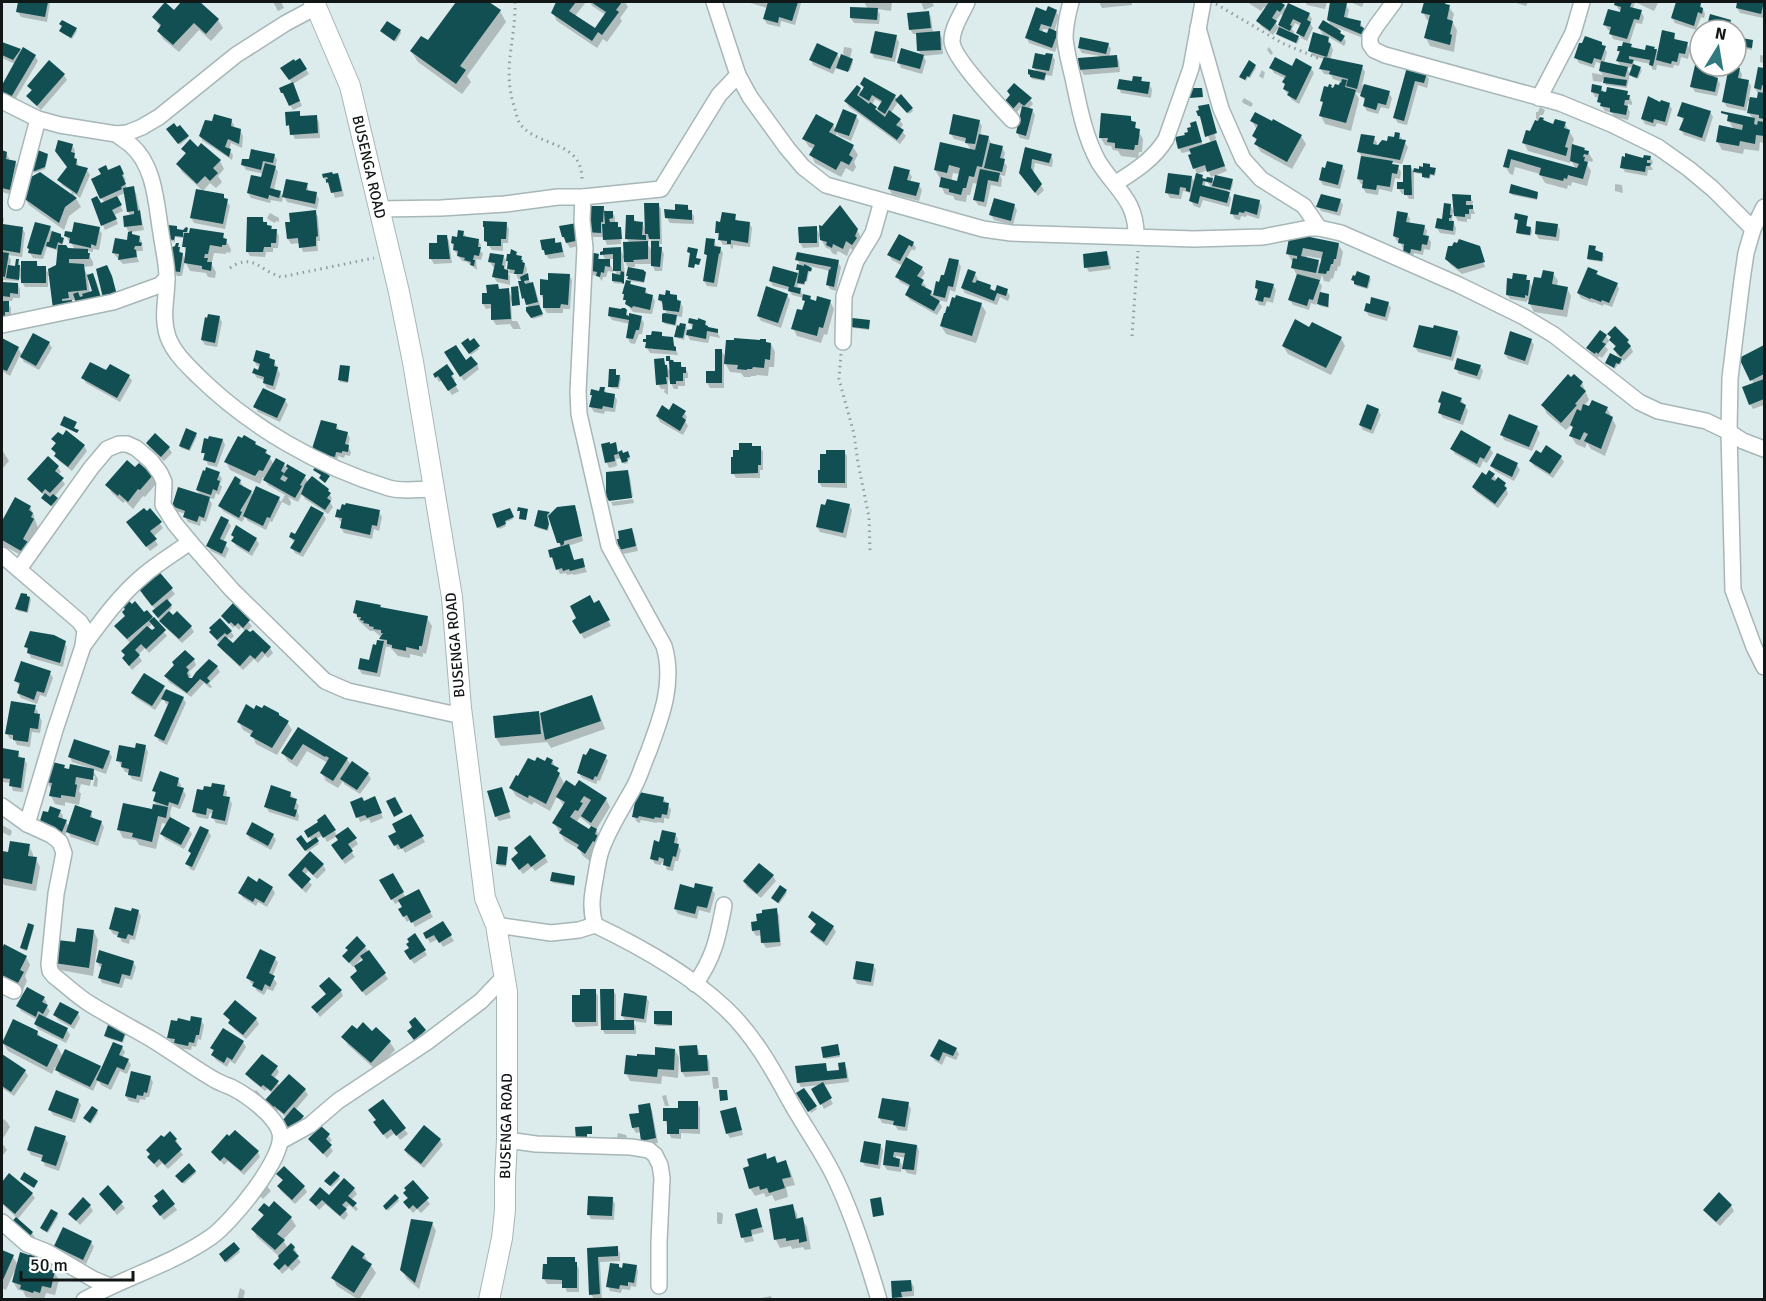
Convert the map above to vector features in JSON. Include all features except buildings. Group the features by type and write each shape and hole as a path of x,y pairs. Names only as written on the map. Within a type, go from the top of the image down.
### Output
{"street":[{"path":"714,2 738,75 765,119 803,167 826,185 992,230 1194,239 1263,237 1309,228 1341,233 1459,285 1524,317 1554,335 1639,402 1658,411 1706,421 1764,450"},
{"path":"967,2 953,32 952,44 981,86 1012,120"},
{"path":"1071,2 1065,36 1082,119 1099,162 1116,183 1134,212 1137,237"},
{"path":"1116,183 1138,169 1161,147 1166,139 1191,68 1203,2"},
{"path":"1394,2 1370,36 1370,44 1374,50 1560,103 1611,124 1658,147 1713,189 1753,229"},
{"path":"1539,98 1573,33 1582,2"},
{"path":"2,101 38,119 60,125 116,134 127,133 159,117 236,55 315,4"},
{"name":"BUSENGA ROAD","path":"315,4 350,86 413,362 452,597 462,716 485,898 496,925 507,992 505,1210 502,1238 489,1299"},
{"path":"1198,28 1221,109 1243,159 1261,179 1304,206 1319,228"},
{"path":"379,210 505,204 558,197 661,189 719,94 738,75"},
{"path":"16,202 38,119"},
{"path":"116,134 132,146 148,169 153,184 167,278 164,306 165,326 179,357 213,390 297,450 390,488 434,489"},
{"path":"581,197 585,248 579,414 609,546 664,646 669,672 662,714 647,754 635,784 614,820 601,851 591,900 591,913 595,925"},
{"path":"843,342 844,296 856,261 873,233 882,201"},
{"path":"1764,207 1753,229 1746,253 1730,378 1729,432 1733,590 1745,625 1764,667"},
{"path":"2,325 113,302 160,285 167,278"},
{"path":"19,569 91,468 108,449 119,444 127,444 136,448 151,461 160,473 164,482 163,505 190,542 232,590 325,681 348,691 462,716"},
{"path":"83,646 105,615 129,589 145,574 190,542"},
{"path":"2,555 80,622 85,630 83,646 54,730 27,824"},
{"path":"2,806 27,824 51,835 60,842 64,853 56,894 49,964 54,976 87,1003 154,1041 216,1081 234,1088 264,1109 280,1132 277,1152 266,1173 232,1219 212,1236 155,1268 84,1299"},
{"path":"695,984 706,969 712,955 724,906"},
{"path":"496,925 551,933 579,930 595,925 639,947 695,984 725,1008 742,1026 772,1067 836,1179 847,1204 879,1299"},
{"path":"280,1141 310,1125 338,1101 435,1036 481,1001 504,977"},
{"path":"507,1140 536,1144 631,1147 649,1150 655,1155 660,1165 662,1178 659,1286"},
{"path":"2,1222 27,1244 47,1252 93,1279 110,1286"}],"path":[{"path":"515,2 515,21 509,55 509,91 519,123 536,137 555,143 572,153 582,171 581,197"},
{"path":"1212,2 1274,39 1320,59"},
{"path":"1132,336 1137,237"},
{"path":"230,268 239,262 249,261 281,277 390,254"},
{"path":"843,342 839,379 854,434 869,517 870,550"}]}
